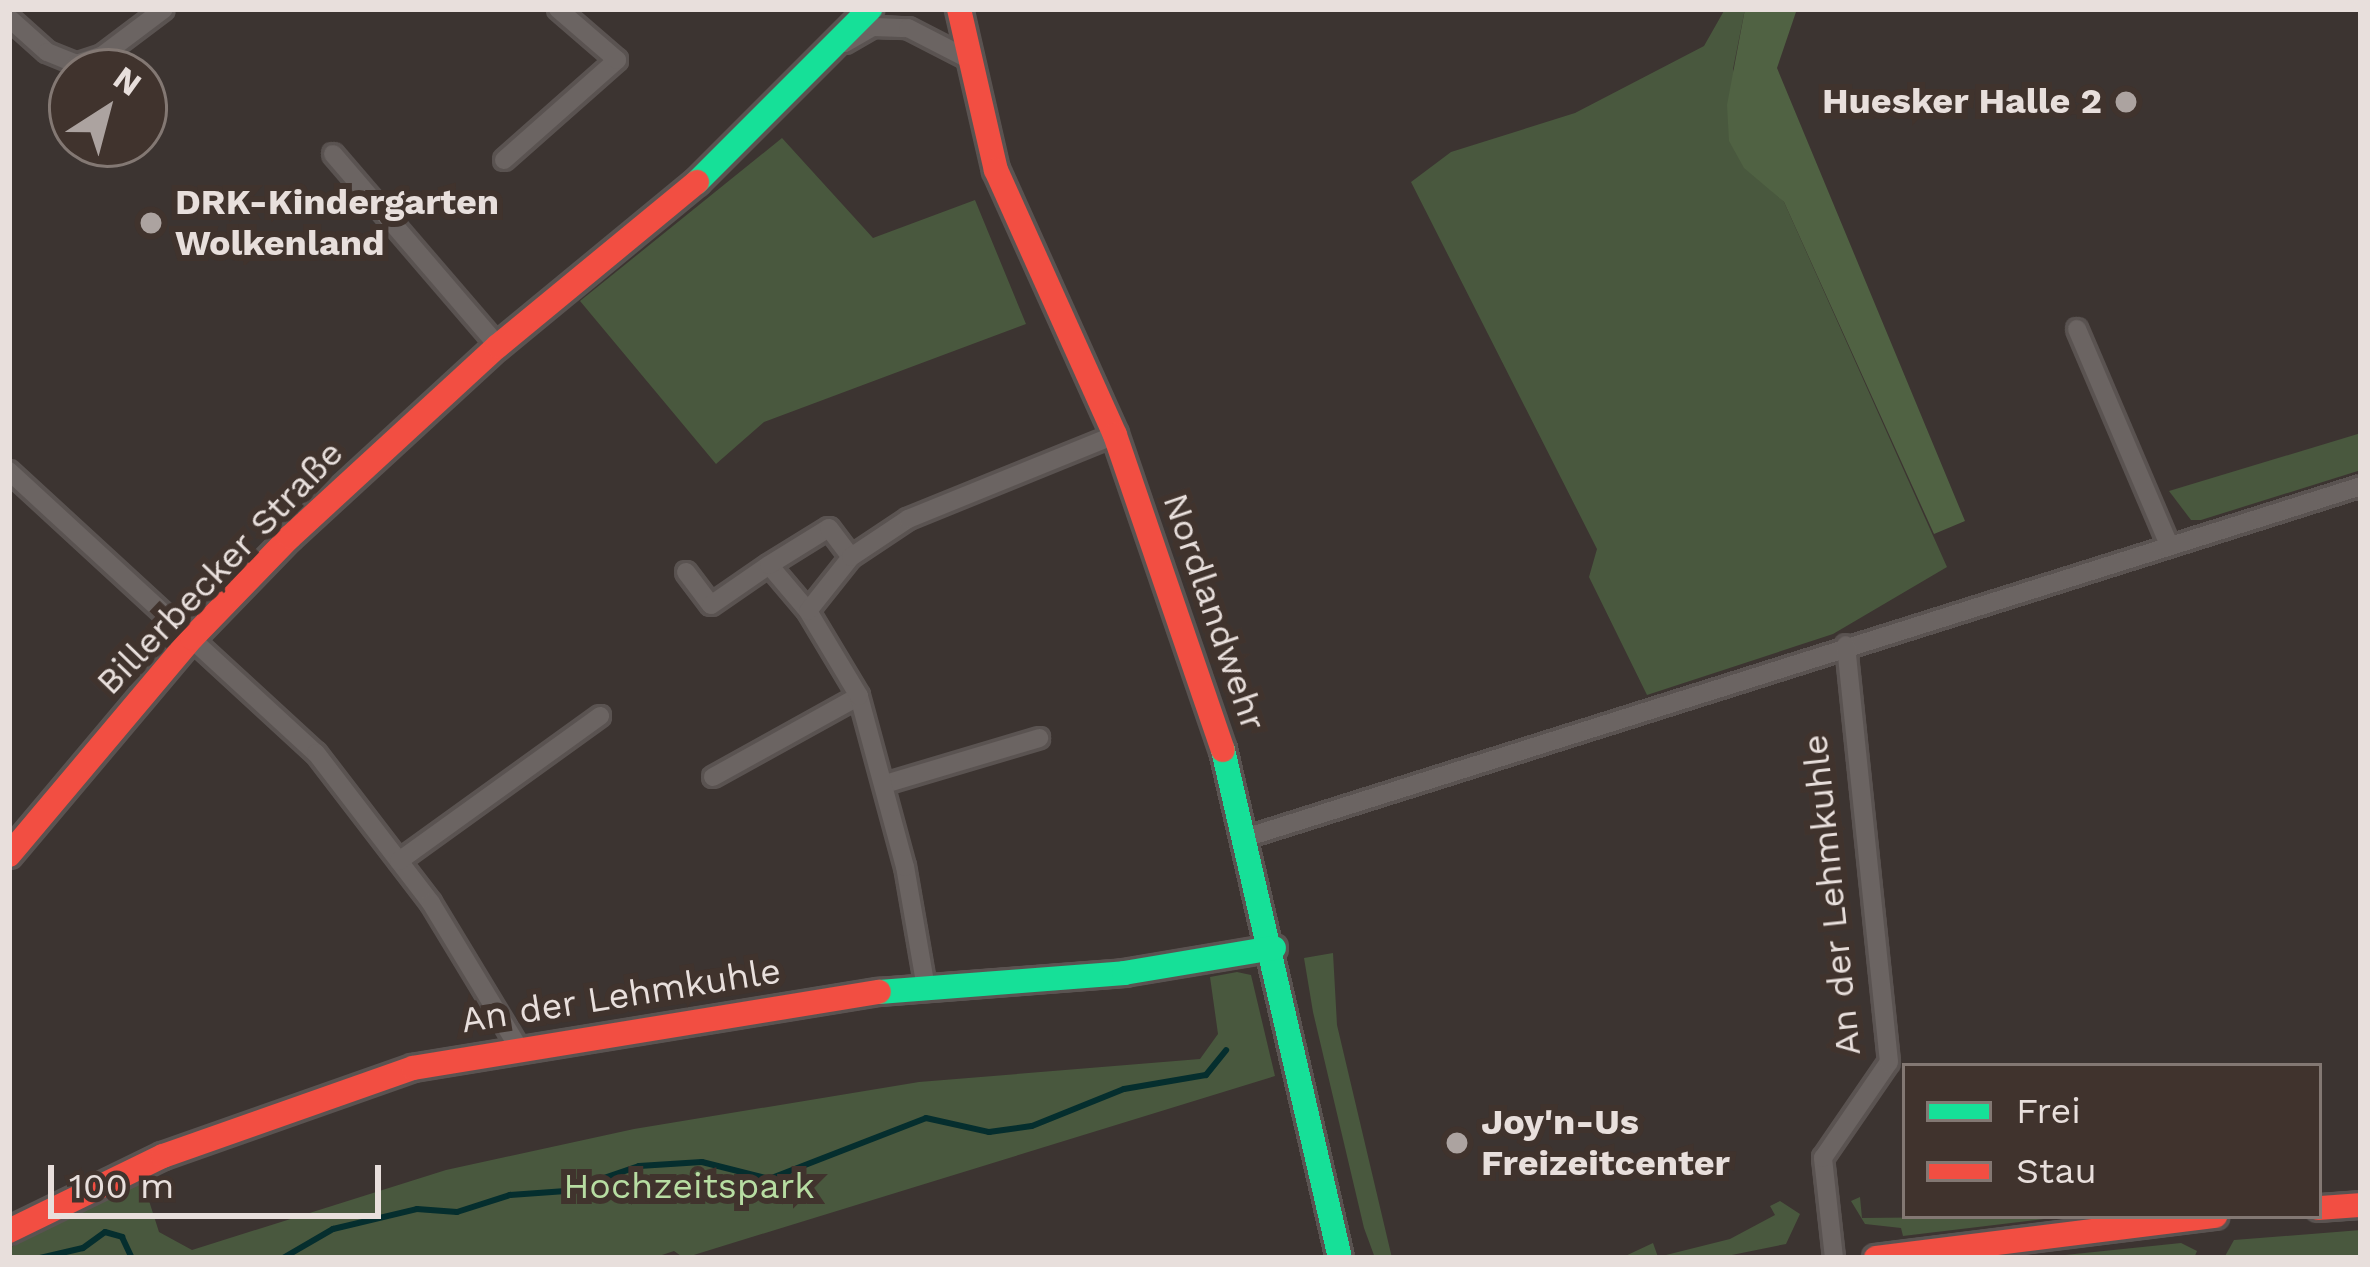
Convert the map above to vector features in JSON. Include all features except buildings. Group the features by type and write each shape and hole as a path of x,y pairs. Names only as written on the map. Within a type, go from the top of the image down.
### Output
{"street":[{"path":"112,48 164,9"},
{"path":"504,160 616,60 558,9"},
{"name":"Billerbecker Straße","path":"9,855 192,638 498,346 717,165 870,9"},
{"name":"Nordlandwehr","path":"959,9 996,170 1115,435 1249,837 1340,1258"},
{"path":"9,18 48,53"},
{"name":"Billerbecker Straße","path":"836,48 873,27 908,28 970,60"},
{"path":"333,154 498,346"},
{"path":"2077,329 2169,544"},
{"path":"808,610 851,557 908,519 1115,435"},
{"path":"9,471 316,754 399,861 517,1045"},
{"path":"1249,837 2361,486"},
{"path":"686,572 711,605 829,528 851,557"},
{"path":"769,565 808,610 859,696 885,784 926,988"},
{"name":"An der Lehmkuhle","path":"1834,1258 1823,1158 1889,1062 1846,645"},
{"path":"713,777 859,696"},
{"path":"399,861 600,716"},
{"path":"885,784 1039,738"},
{"name":"An der Lehmkuhle","path":"9,1231 180,1150 413,1068 517,1045 926,988 1124,973 1274,948"},
{"path":"2322,1208 2361,1205"},
{"path":"1876,1258 2191,1219"}],"green space":[{"path":"1725,9 1745,9 1733,69 1767,186 1784,202 1947,567 1833,634 1647,695 1589,577 1597,549 1411,182 1451,152 1575,113 1704,46"},
{"path":"1745,9 1797,9 1777,68 1965,521 1934,534 1784,202 1744,168 1729,141 1727,105"},
{"path":"782,138 873,238 975,200 1026,324 764,422 716,464 580,301"},
{"path":"2361,433 2361,470 2201,520 2191,520 2169,491"},
{"path":"1333,953 1337,1025 1392,1258 1375,1258 1364,1228 1313,1012 1304,958"},
{"name":"Hochzeitspark","path":"1237,972 1251,975 1275,1076 684,1258 674,1251 653,1258 9,1258 9,1248 143,1182 159,1232 192,1250 446,1170 634,1129 919,1082 1200,1059 1218,1034 1210,977"},
{"path":"1860,1197 1862,1218 2044,1219 1903,1236 1901,1228 1865,1224 1851,1201"},
{"path":"1780,1201 1800,1214 1786,1244 1717,1258 1621,1258 1653,1243 1658,1257 1730,1239 1775,1215 1770,1206"},
{"path":"2361,1230 2361,1258 2224,1258 2234,1240"},
{"path":"2181,1243 2197,1251 2194,1258 2036,1258"}],"waterway":[{"path":"283,1258 333,1229 417,1209 457,1212 510,1195 566,1191 639,1166 702,1162 769,1179 926,1118 989,1132 1032,1126 1124,1089 1206,1075 1226,1050"},
{"path":"40,1258 83,1248 105,1232 122,1237 132,1258"}],"traffic: fast":[{"path":"697,182 870,9"},
{"path":"1223,750 1340,1258"},
{"path":"879,992 1124,973 1274,948"}],"traffic: jam":[{"path":"959,9 996,170 1115,435 1223,750"},
{"path":"9,855 192,638 290,537 498,346 697,182"},
{"path":"9,1231 163,1156 413,1068 879,992"},
{"path":"2322,1208 2361,1205"},
{"path":"1876,1258 2191,1219"}],"place":[{"name":"Huesker Halle 2","path":"2126,102"},
{"name":"DRK-Kindergarten Wolkenland","path":"151,223"},
{"name":"Joy'n-Us Freizeitcenter","path":"1457,1143"}]}
